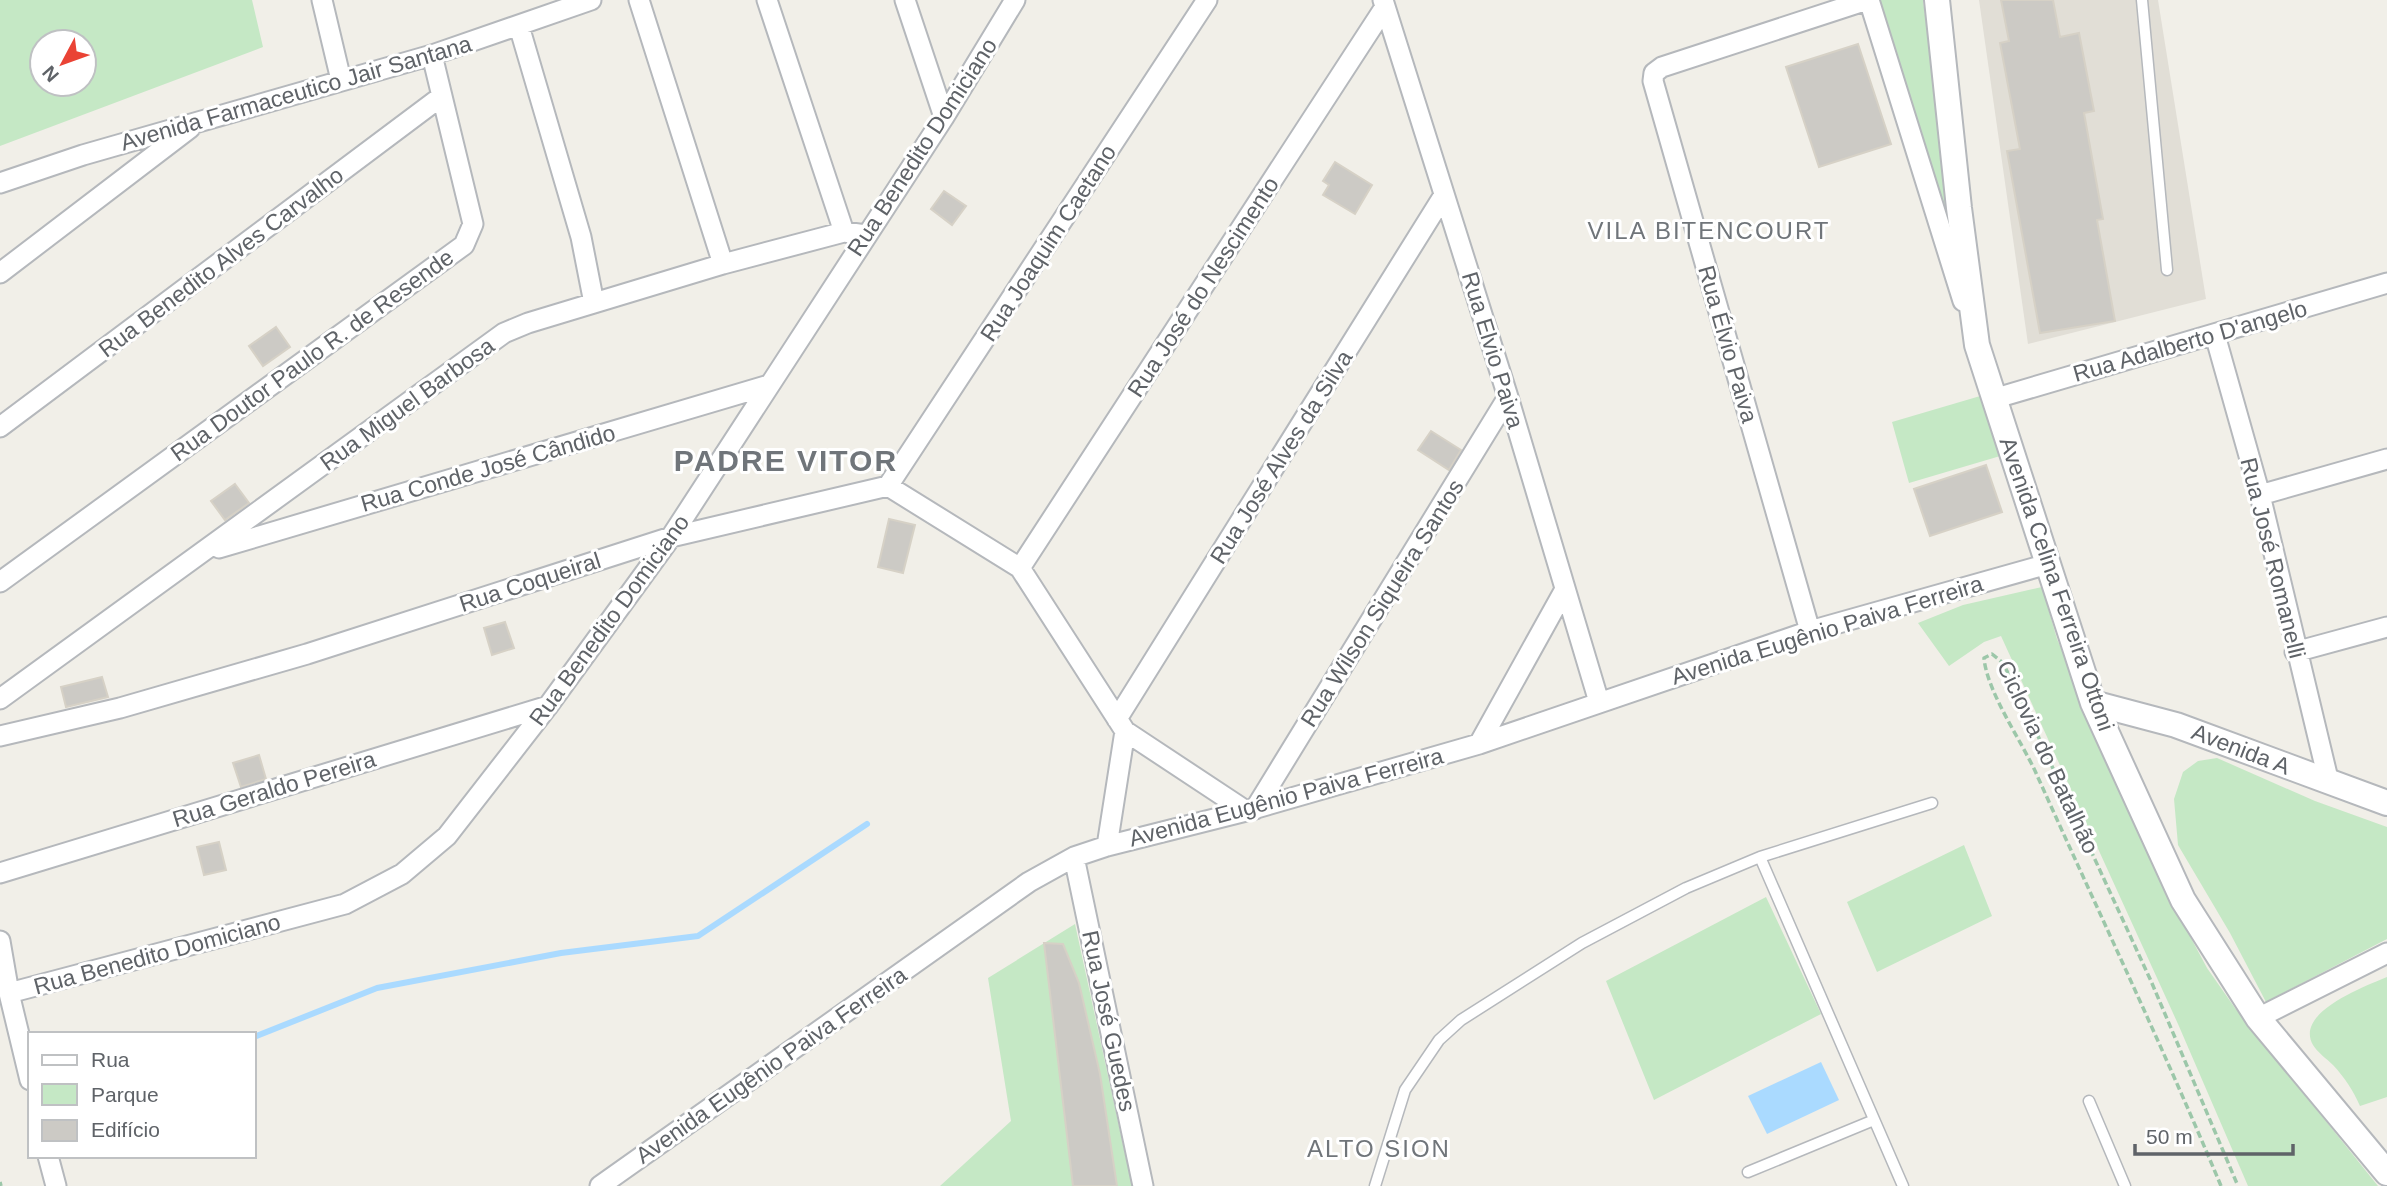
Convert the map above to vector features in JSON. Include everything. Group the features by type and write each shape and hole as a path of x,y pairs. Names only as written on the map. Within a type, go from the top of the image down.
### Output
{"street":[{"path":"322,0 341,80"},
{"name":"Avenida Farmaceutico Jair Santana","path":"0,183 199,121 432,55 591,0"},
{"path":"639,0 723,264"},
{"path":"767,0 844,232 866,235"},
{"path":"905,0 944,117"},
{"name":"Rua Benedito Domiciano","path":"9,993 345,904 402,874 447,836 548,706 671,537 944,117 1015,0"},
{"name":"Rua Joaquim Caetano","path":"888,486 1207,0"},
{"path":"1868,0 1977,345"},
{"name":"Rua Élvio Paiva","path":"1810,631 1653,81 1654,73 1661,66 1868,0"},
{"name":"Avenida Celina Ferreira Ottoni","path":"1937,0 1959,208 1977,345 2093,703 2183,901 2258,1018 2387,1173"},
{"name":"Rua Elvio Paiva","path":"1384,3 1508,397 1599,702"},
{"name":"Rua José do Nescimento","path":"1020,568 1384,3"},
{"path":"519,26 581,237 594,303"},
{"name":"Rua Doutor Paulo R. de Resende","path":"0,582 464,245 473,224 432,55"},
{"name":"Rua Benedito Alves Carvalho","path":"0,428 442,96"},
{"path":"0,274 199,121"},
{"name":"Rua José Alves da Silva","path":"1121,725 1444,195"},
{"name":"Rua Miguel Barbosa","path":"0,699 504,333 723,264 844,232"},
{"name":"Rua Adalberto D'angelo","path":"1993,399 2387,284"},
{"name":"Rua José Romanelli","path":"2214,335 2260,495 2295,652 2329,783"},
{"name":"Rua Conde José Cândido","path":"207,551 769,385"},
{"name":"Rua Wilson Siqueira Santos","path":"1251,810 1508,397"},
{"path":"2260,495 2387,459"},
{"path":"888,486 1020,568 1121,725 1251,810"},
{"name":"Rua Coqueiral","path":"0,736 120,708 307,654 671,537 888,486"},
{"name":"Avenida Eugênio Paiva Ferreira","path":"600,1186 1029,882 1074,857 1107,846 1251,810 1479,744 1810,631 2048,564"},
{"path":"1479,744 1564,591"},
{"path":"2295,652 2387,627"},
{"name":"Avenida A","path":"2093,703 2176,725 2387,803"},
{"name":"Rua Geraldo Pereira","path":"0,873 548,706"},
{"path":"1107,846 1121,725"},
{"name":"Rua José Guedes","path":"1074,857 1143,1186"},
{"path":"0,941 28,1072"},
{"path":"2258,1018 2387,953"},
{"path":"49,1158 56,1186"}],"lane":[{"path":"2142,0 2167,270"},
{"path":"1375,1186 1405,1090 1439,1040 1461,1020 1582,943 1686,888 1760,856 1932,803"},
{"path":"1760,856 1903,1186"},
{"path":"2089,1101 2124,1186"},
{"path":"1748,1172 1874,1120"}],"path":[{"name":"Ciclovia do Batalhão","path":"2221,1186 2105,921 2016,730 1986,673 1984,658 1992,654 2003,663 2026,710 2151,981 2238,1186"}],"shaded area":[{"path":"1979,0 2158,0 2206,299 2028,344"}],"green space":[{"path":"0,0 252,0 263,47 0,146"},
{"path":"1870,0 1923,0 1961,291"},
{"path":"1987,394 2007,454 1909,483 1892,422"},
{"path":"2042,587 2057,639 2144,835 2161,882 2207,968 2235,1008 2378,1186 2248,1186 2178,1024 2001,636 1984,642 1949,666 1918,623 1963,605"},
{"path":"2217,758 2315,801 2387,827 2387,939 2266,1002 2230,933 2178,845 2174,799 2183,772 2198,761"},
{"path":"1964,845 1992,916 1877,972 1847,902"},
{"path":"1766,897 1821,1014 1654,1100 1606,981"},
{"path":"1075,924 1132,1186 940,1186 1011,1121 988,978"},
{"path":"2387,977 2387,1097 2360,1106 2352,1089 2315,1048 2310,1033 2314,1022 2335,1002"}],"water":[{"path":"1821,1062 1839,1100 1767,1134 1748,1096"}],"building":[{"path":"2001,0 2053,0 2060,37 2079,33 2094,111 2084,113 2103,219 2097,220 2115,321 2040,333 2007,151 2020,149 2000,43 2009,41"},
{"path":"1858,44 1891,144 1819,167 1786,67"},
{"path":"1335,162 1372,185 1355,214 1323,195 1329,185 1323,181"},
{"path":"944,191 966,206 952,225 931,209"},
{"path":"276,327 290,347 263,366 249,346"},
{"path":"1431,431 1461,450 1449,470 1418,450"},
{"path":"1986,465 2002,512 1930,536 1914,489"},
{"path":"235,484 249,503 225,520 211,501"},
{"path":"889,519 915,525 903,573 878,567"},
{"path":"505,622 514,648 492,655 484,628"},
{"path":"102,677 108,697 66,707 61,687"},
{"path":"259,755 266,779 241,787 233,763"},
{"path":"219,842 226,870 204,875 197,847"},
{"path":"1044,943 1063,944 1079,983 1100,1074 1117,1186 1073,1186"}],"waterway":[{"path":"256,1036 377,988 561,953 698,936 867,824"}],"district":[{"name":"VILA BITENCOURT","path":"1709,230"},
{"name":"PADRE VITOR","path":"786,460"},
{"name":"ALTO SION","path":"1379,1148"}]}
